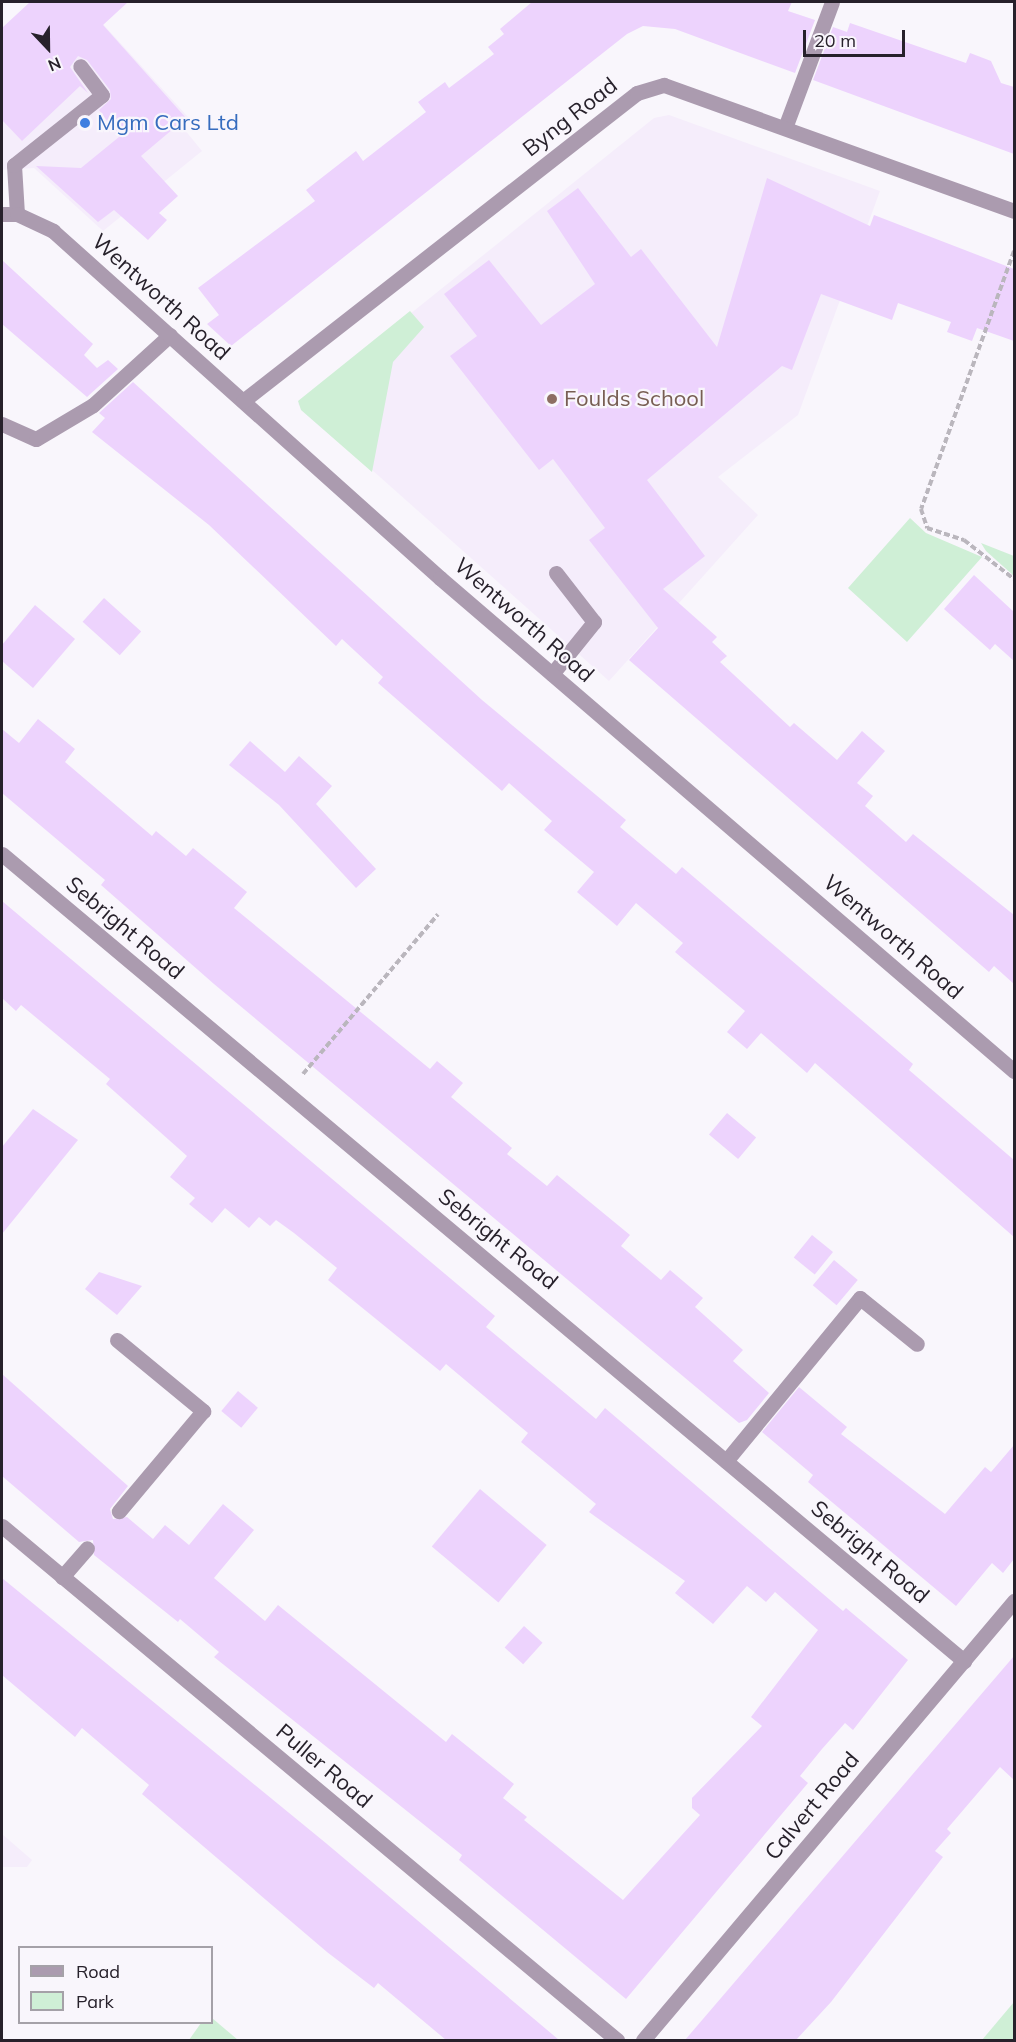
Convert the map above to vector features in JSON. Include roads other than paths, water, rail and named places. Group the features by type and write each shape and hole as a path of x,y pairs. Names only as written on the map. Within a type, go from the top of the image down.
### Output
{"street":[{"path":"786,125 832,2"},
{"path":"9,214 14,165 102,95 80,66"},
{"name":"Byng Road","path":"243,401 637,93 664,85 681,88 786,125 1014,211"},
{"name":"Wentworth Road","path":"9,214 53,231 552,674 1014,1071"},
{"path":"2,424 36,439 93,405 170,335"},
{"path":"552,674 594,622 556,573"},
{"name":"Sebright Road","path":"2,854 964,1661"},
{"path":"726,1461 860,1298 917,1344"},
{"path":"117,1340 203,1411 119,1511"},
{"name":"Puller Road","path":"2,1526 617,2040"},
{"path":"62,1577 87,1548"},
{"name":"Calvert Road","path":"643,2040 1014,1600"}],"place":[{"name":"Mgm Cars Ltd","path":"85,123"},
{"name":"Foulds School","path":"552,399"}]}
